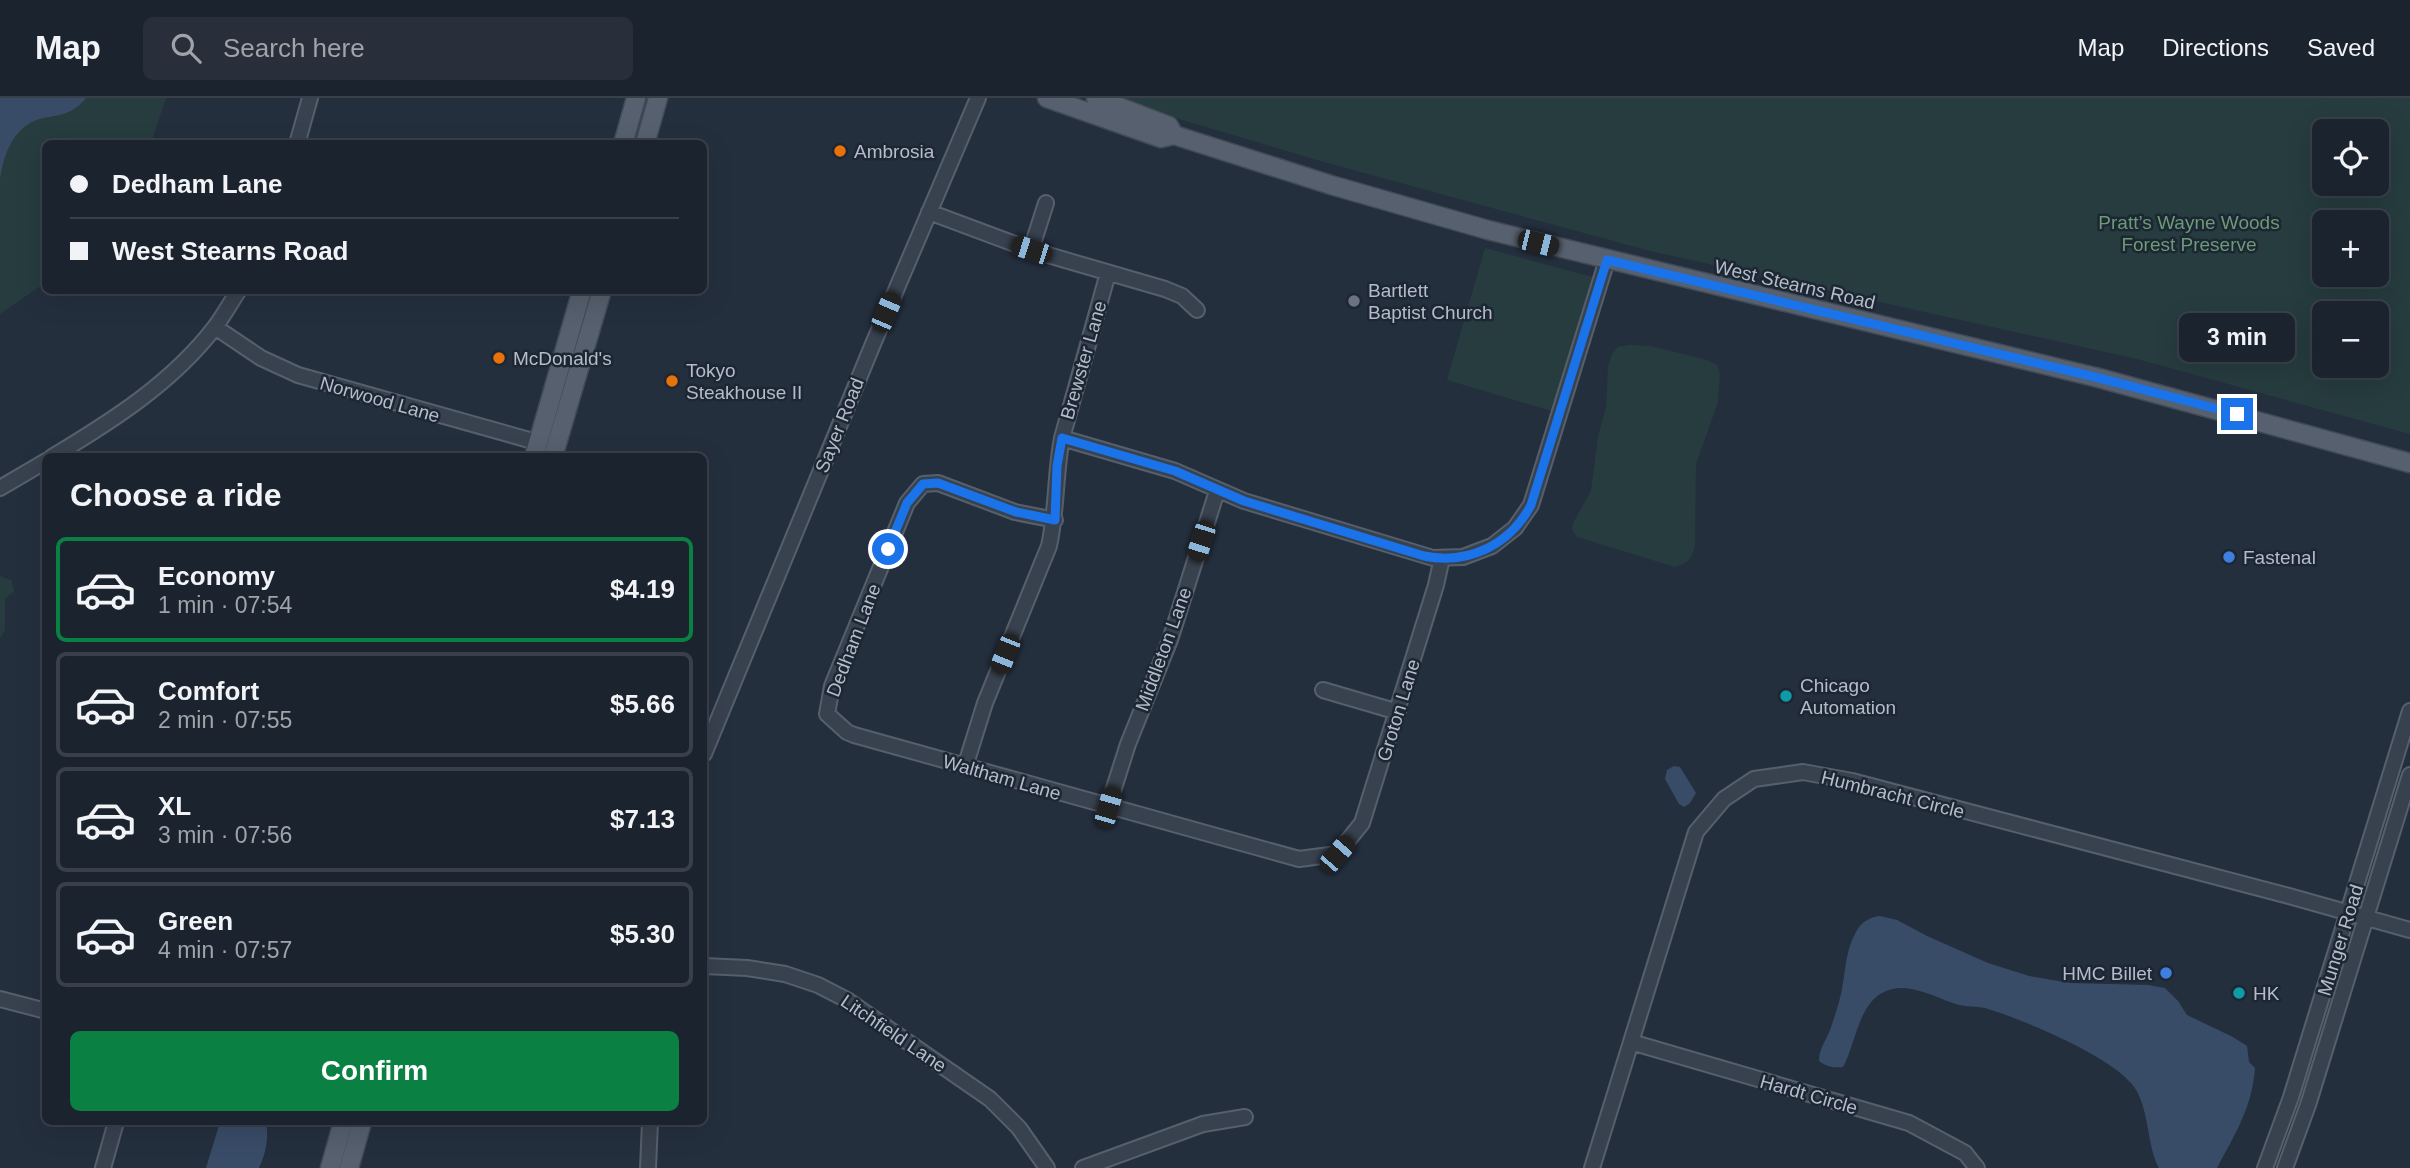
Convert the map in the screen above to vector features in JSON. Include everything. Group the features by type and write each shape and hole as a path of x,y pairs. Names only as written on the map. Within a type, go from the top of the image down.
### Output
{"main road":[{"path":"624,140 636,98"},
{"path":"646,140 658,98"},
{"name":"West Stearns Road","path":"1047,98 1161,138 1174,135 1405,206 1607,260 2099,378 2410,463"},
{"name":"West Stearns Road","path":"1096,98 1169,126 1174,135"},
{"path":"545,451 581,294"},
{"path":"545,451 601,294"},
{"path":"330,1168 343,1125"},
{"path":"349,1168 361,1125"}],"street":[{"path":"298,140 310,98"},
{"name":"Sayer Road","path":"707,747 978,98"},
{"path":"1031,250 1046,203"},
{"path":"929,212 1031,250 1182,296 1197,310"},
{"path":"1062,438 1175,471 1217,491 1410,552 1442,558 1473,554 1492,546 1515,528 1527,513 1540,481 1607,260"},
{"name":"Brewster Lane","path":"965,767 985,703 1045,556 1055,520 1057,466 1062,438 1108,273"},
{"path":"59,453 141,400 183,362 215,327 236,294"},
{"name":"Norwood Lane","path":"215,327 261,358 298,375 545,451"},
{"path":"0,488 42,463"},
{"name":"Dedham Lane","path":"834,721 827,714 832,686 907,503 923,484 938,483 1016,512 1055,520"},
{"name":"Middleton Lane","path":"1108,807 1128,744 1170,640 1217,491"},
{"name":"Groton Lane","path":"1337,854 1362,824 1398,712 1442,558"},
{"path":"1323,690 1398,712"},
{"name":"Munger Road","path":"2265,1168 2291,1097 2410,710"},
{"name":"Waltham Lane","path":"834,721 855,735 1291,859 1337,854"},
{"name":"Humbracht Circle","path":"1592,1168 1696,832 1724,799 1754,779 1803,772 1852,781 2410,930"},
{"name":"Munger Road","path":"2285,1168 2308,1105 2410,775"},
{"name":"Litchfield Lane","path":"707,966 747,968 785,974 818,985 847,1000 990,1100 1019,1128 1047,1168"},
{"path":"0,999 42,1011"},
{"name":"Hardt Circle","path":"1631,1042 1909,1123 1965,1153 1977,1168"},
{"path":"1083,1168 1203,1124 1245,1117"},
{"path":"103,1168 115,1125"},
{"path":"648,1168 650,1125"}],"green space":[{"path":"0,98 166,98 152,140 42,140 42,285 0,314"},
{"name":"Pratt’s Wayne Woods Forest Preserve","path":"1108,98 2410,98 2410,434 2137,359 1650,251 1331,164"},
{"path":"1485,248 1596,278 1555,412 1447,380"},
{"path":"1651,346 1707,360 1717,365 1720,374 1718,402 1696,464 1695,546 1688,560 1675,567 1577,537 1572,530 1573,523 1591,491 1612,354 1618,347"},
{"path":"0,576 11,580 14,591 5,599 5,630 0,639"},
{"path":"2319,1026 2302,1107 2284,1150 2299,1093"}],"water":[{"path":"0,98 86,98 71,111 34,121 21,130 8,149 0,179"},
{"path":"1674,766 1680,767 1696,793 1684,807 1679,804 1665,779 1667,770"},
{"path":"1880,916 1897,920 1988,963 2029,976 2070,983 2148,985 2165,988 2187,1015 2247,1046 2249,1062 2255,1068 2250,1096 2242,1120 2217,1168 2159,1168 2142,1102 2131,1083 2084,1049 2020,1020 1985,1008 1959,1005 1911,989 1891,989 1874,999 1867,1007 1843,1067 1830,1067 1819,1061 1821,1048 1839,1001 1851,943 1864,922"},
{"path":"219,1125 266,1125 266,1145 259,1168 206,1168"}],"place":[{"name":"Ambrosia","path":"840,151"},
{"name":"Bartlett Baptist Church","path":"1354,301"},
{"name":"McDonald's","path":"499,358"},
{"name":"Tokyo Steakhouse II","path":"672,381"},
{"name":"Fastenal","path":"2229,557"},
{"name":"Chicago Automation","path":"1786,696"},
{"name":"HMC Billet","path":"2166,973"},
{"name":"HK","path":"2239,993"}],"route":[{"path":"888,549 907,503 923,484 938,483 1016,512 1055,520 1054,498 1062,438 1175,471 1244,501 1424,556 1453,558 1483,551 1501,541 1515,528 1531,505 1607,260 2099,378 2237,414"}]}
